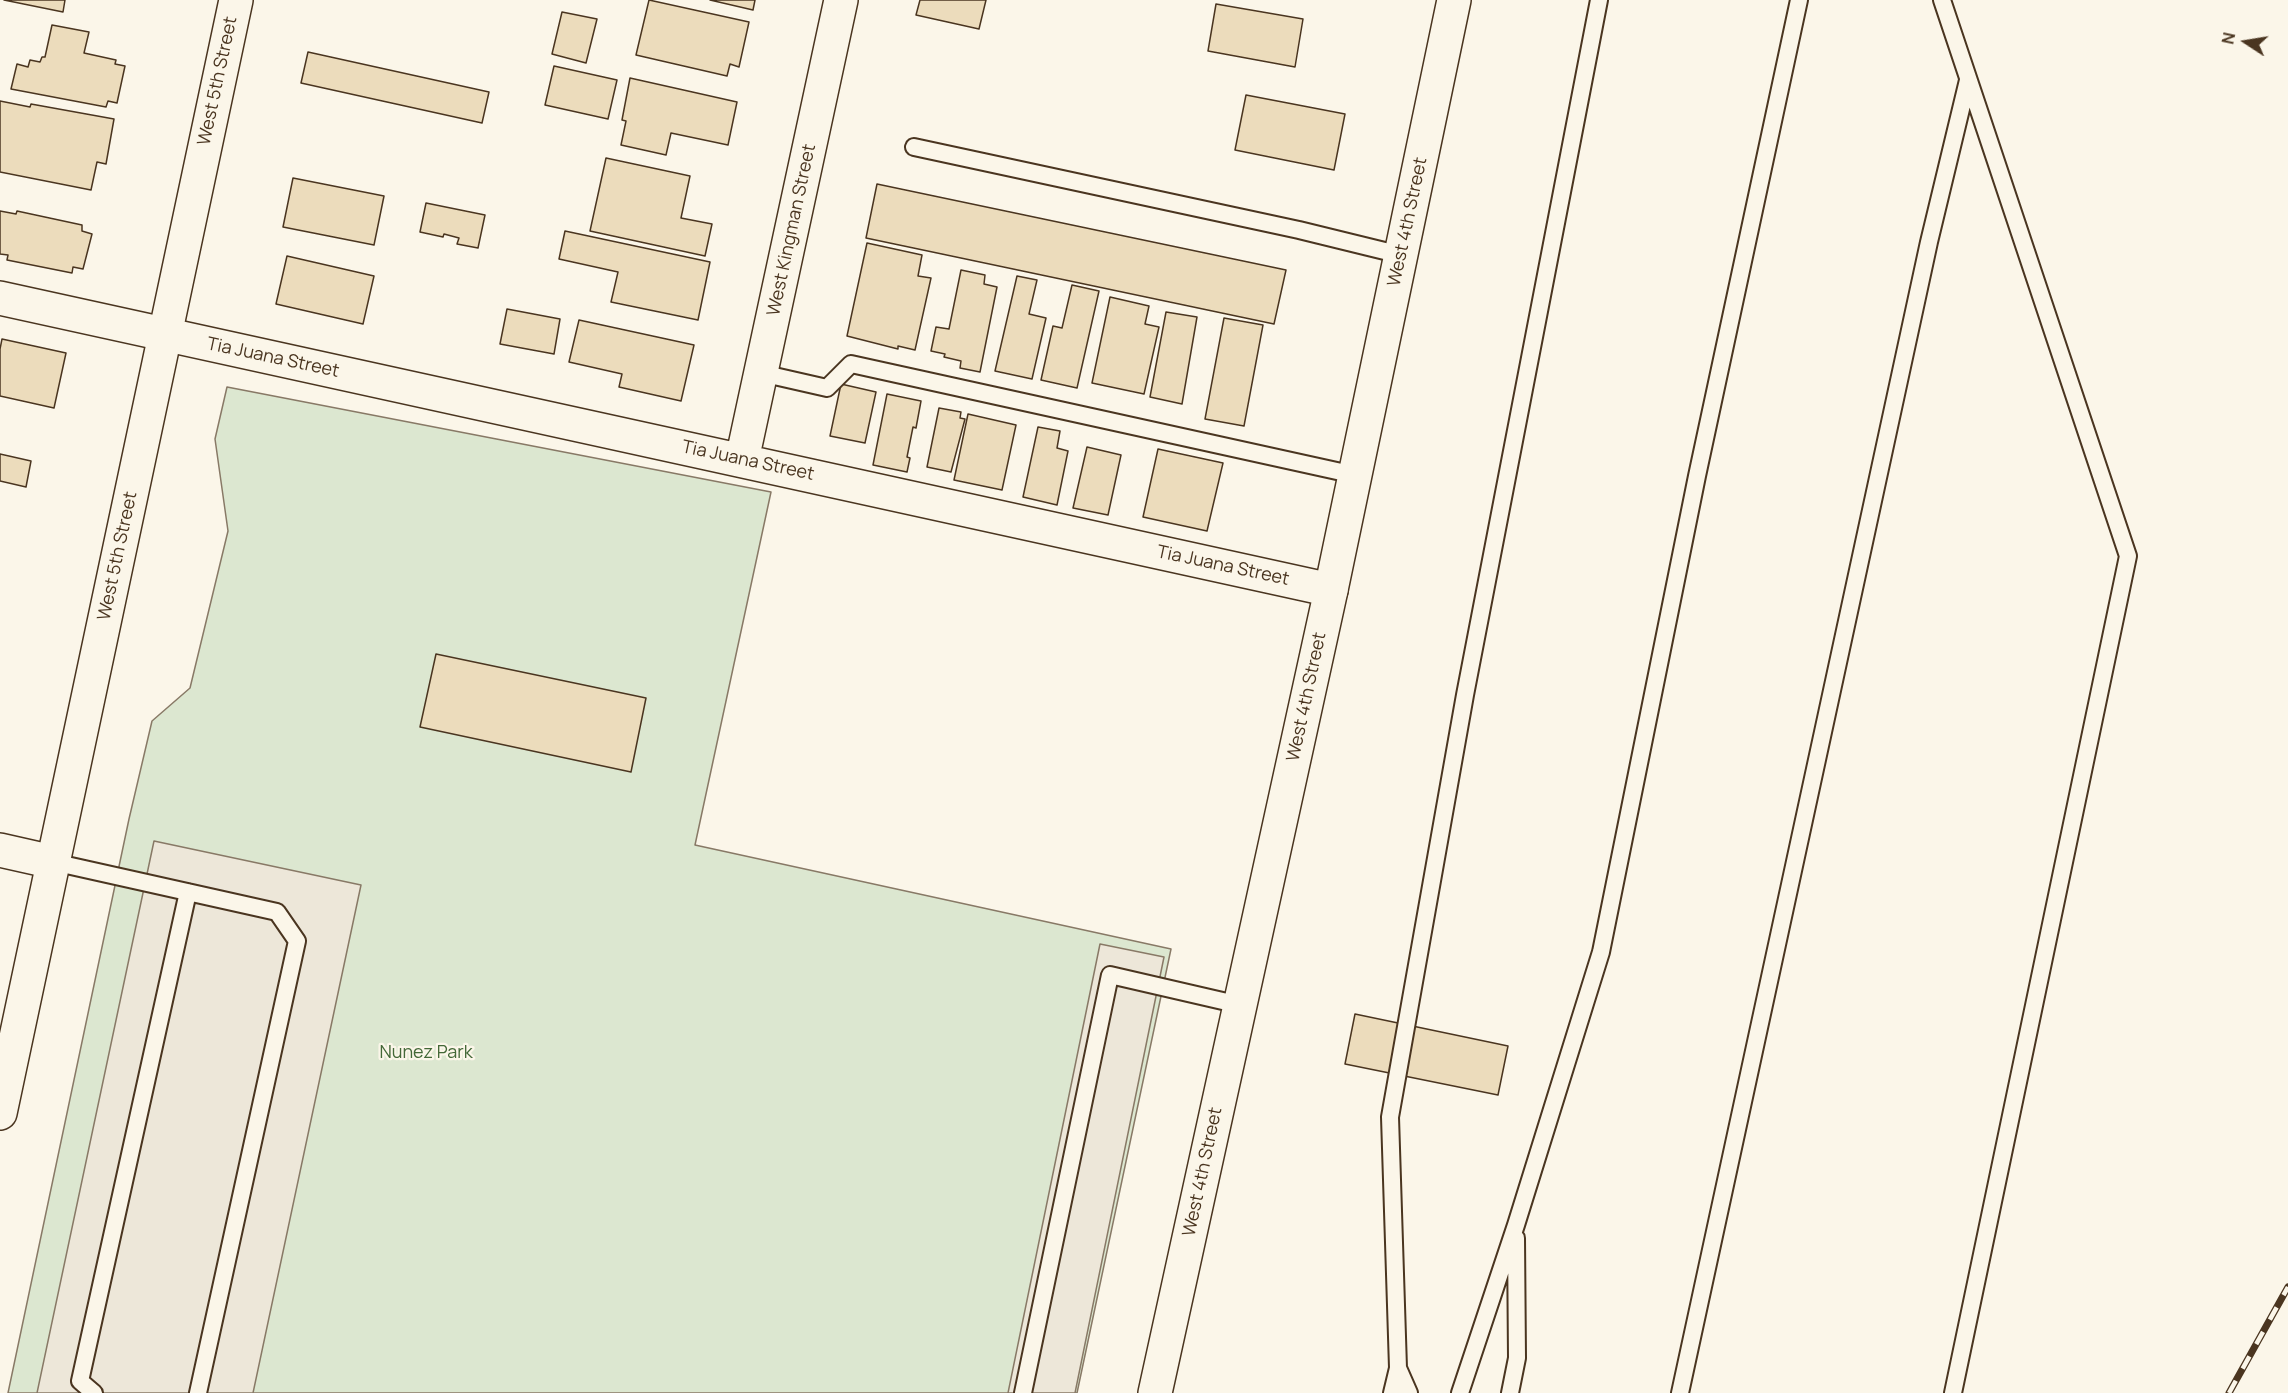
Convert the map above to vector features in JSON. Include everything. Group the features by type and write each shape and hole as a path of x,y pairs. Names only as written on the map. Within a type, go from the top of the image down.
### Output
{"street":[{"name":"West 5th Street","path":"0,1113 236,0"},
{"name":"West Kingman Street","path":"742,460 842,0"},
{"name":"West 4th Street","path":"1155,1393 1331,590 1455,0"},
{"name":"Tia Juana Street","path":"0,298 1331,590"},
{"path":"0,850 53,862"}],"lane":[{"path":"1392,1393 1398,1368 1390,1117 1465,695 1599,0"},
{"path":"1460,1393 1516,1225 1601,951 1697,476 1799,0"},
{"path":"1942,0 2128,555 1953,1393"},
{"path":"1680,1393 1927,254 1968,79"},
{"path":"914,147 1299,230 1401,255"},
{"path":"761,373 827,388 851,364 1355,475"},
{"path":"53,862 277,912 297,941 198,1393"},
{"path":"94,1393 80,1381 188,892"},
{"path":"1023,1393 1110,975 1240,1005"},
{"path":"1510,1393 1517,1358 1516,1225"},
{"path":"1398,1368 1409,1393"}],"green space":[{"name":"Nunez Park","path":"227,387 771,492 695,845 1171,949 1077,1393 8,1393 129,819 152,721 190,688 228,531 215,439"}],"shaded area":[{"path":"154,841 361,885 253,1393 37,1393"},
{"path":"1100,944 1164,957 1075,1393 1008,1393"}],"building":[{"path":"4,0 65,0 63,12"},
{"path":"649,0 749,22 739,67 730,64 727,76 636,55"},
{"path":"710,0 755,0 753,10"},
{"path":"920,0 986,0 979,29 916,15"},
{"path":"1216,4 1303,19 1295,67 1208,51"},
{"path":"562,12 597,19 586,63 552,54"},
{"path":"52,25 89,32 84,53 116,60 115,64 125,66 117,103 108,101 106,107 11,89 17,64 28,67 30,60 40,62 42,57 45,57"},
{"path":"308,52 489,92 482,123 301,83"},
{"path":"554,66 617,80 608,119 545,105"},
{"path":"630,78 737,102 728,145 671,133 666,155 621,145 626,121 622,120"},
{"path":"1246,95 1345,114 1334,170 1235,150"},
{"path":"0,101 30,107 31,104 114,119 106,164 97,162 91,190 0,172"},
{"path":"606,158 690,176 681,218 712,224 705,256 590,231"},
{"path":"293,178 384,196 374,245 283,227"},
{"path":"877,184 1286,270 1274,324 866,238"},
{"path":"426,203 485,215 478,248 457,244 459,238 420,232"},
{"path":"0,211 16,214 17,211 82,225 82,231 92,234 83,269 73,267 72,273 7,260 8,255 0,254"},
{"path":"565,231 710,262 698,320 611,302 618,272 559,259"},
{"path":"867,243 922,255 918,276 931,278 915,350 898,346 898,349 847,336"},
{"path":"287,256 374,276 363,324 276,304"},
{"path":"961,270 985,275 984,284 997,287 980,372 960,368 961,361 931,351 936,327 949,329"},
{"path":"1017,276 1037,280 1029,314 1046,318 1032,379 995,371"},
{"path":"1072,285 1099,291 1077,388 1041,380 1053,326 1062,328"},
{"path":"1110,297 1149,306 1145,324 1159,327 1144,394 1092,383"},
{"path":"507,309 560,319 554,354 500,344"},
{"path":"1166,312 1197,317 1182,404 1150,397"},
{"path":"1224,318 1263,325 1244,426 1205,419"},
{"path":"579,320 694,345 681,401 619,387 622,374 569,362"},
{"path":"2,339 66,353 54,408 0,396"},
{"path":"841,384 876,392 865,443 830,436"},
{"path":"887,394 921,401 907,457 910,458 907,472 873,465"},
{"path":"939,408 961,412 960,418 965,419 951,472 927,467"},
{"path":"968,414 1016,425 1002,490 954,480"},
{"path":"1038,427 1060,431 1057,448 1068,451 1057,505 1023,497"},
{"path":"1087,447 1121,455 1108,515 1073,508"},
{"path":"1158,449 1223,463 1207,531 1143,517"},
{"path":"0,454 31,461 26,487 0,481"},
{"path":"436,654 646,698 631,772 420,727"},
{"path":"1355,1014 1508,1046 1498,1095 1345,1064"}],"railway":[{"path":"2229,1393 2288,1287"}]}
